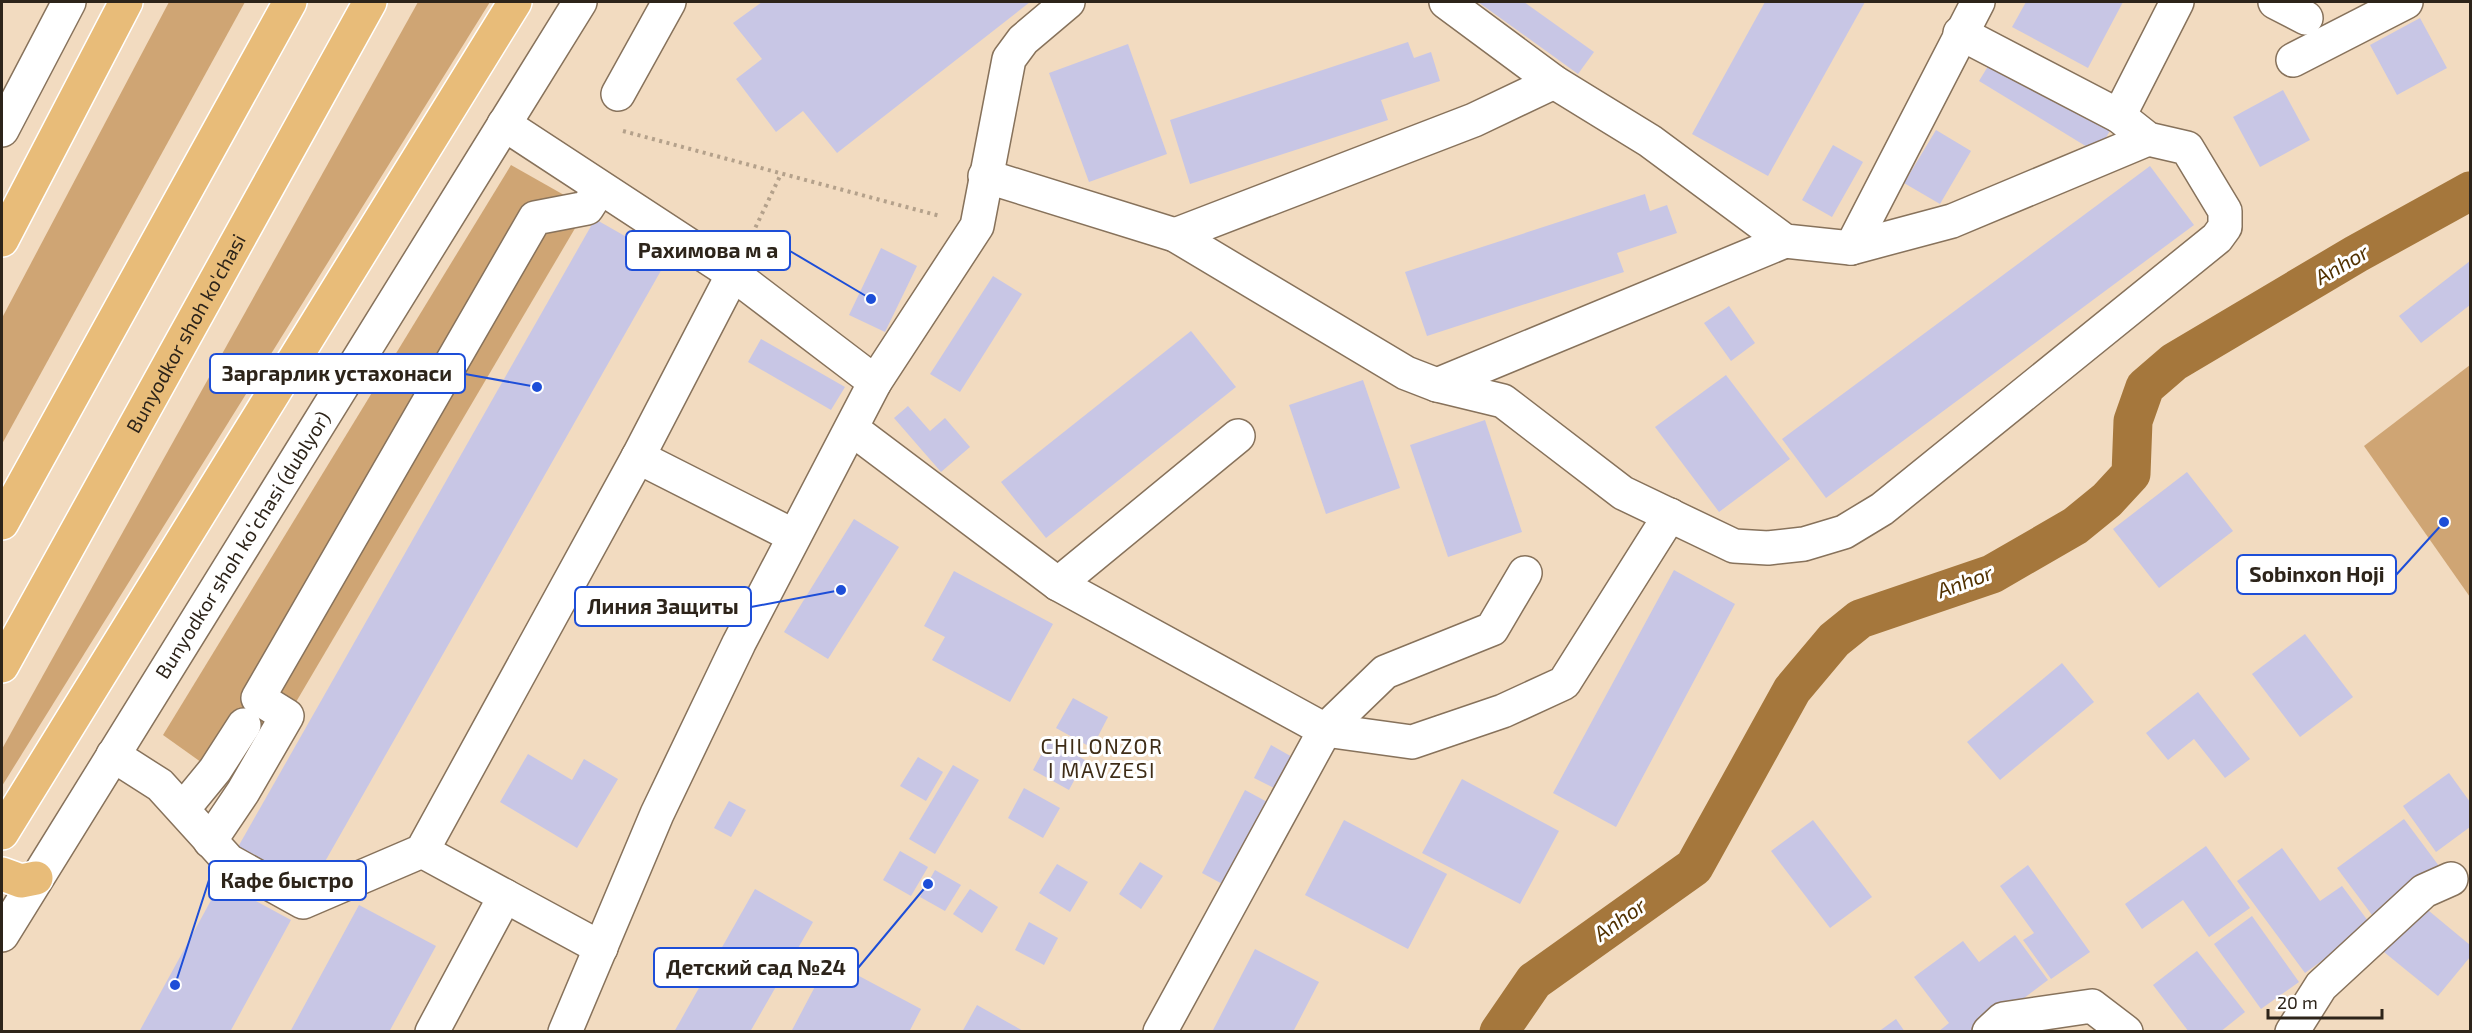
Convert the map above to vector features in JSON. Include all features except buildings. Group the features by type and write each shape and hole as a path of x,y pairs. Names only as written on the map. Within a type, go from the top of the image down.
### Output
{"main road":[{"path":"2,240 126,2"},
{"name":"Bunyodkor shoh ko'chasi","path":"2,666 370,2"},
{"path":"2,833 514,2"},
{"path":"2,523 289,3"},
{"path":"2,874 21,880 36,878"}],"street":[{"path":"3,122 69,2"},
{"name":"Bunyodkor shoh koʻchasi (dublyor)","path":"2,934 580,2"},
{"path":"618,94 669,2"},
{"path":"565,1032 657,814 794,536 875,382 977,226 1009,59 1023,40 1068,2"},
{"path":"1446,2 1554,82 1650,141 1785,241"},
{"path":"1851,248 1978,2"},
{"path":"2119,116 2177,2"},
{"path":"2275,2 2306,18"},
{"path":"2293,60 2406,2"},
{"path":"985,176 1175,235 1406,373 1437,385 1503,401 1623,493 1734,546 1768,548 1804,544 1844,532 1882,509 2217,238 2225,227 2225,211 2187,148 2148,139 2119,116 1960,33"},
{"path":"1175,235 1474,120 1554,82"},
{"path":"504,124 733,274 875,382"},
{"path":"1437,385 1785,241 1851,248 1952,221 2148,139"},
{"path":"210,841 243,792 287,716 258,698 535,218 587,208 600,188"},
{"path":"113,755 160,785 229,861 303,902 422,851 638,458 733,274"},
{"path":"852,429 1058,584 1325,730 1412,742 1503,711 1564,683 1670,515"},
{"path":"1058,584 1238,436"},
{"path":"638,458 794,536"},
{"path":"1160,1032 1325,730 1385,672 1492,629 1525,573"},
{"path":"183,809 215,770 243,725"},
{"path":"422,851 601,948"},
{"path":"2292,1032 2320,986 2424,891 2451,879"},
{"path":"432,1032 505,896"},
{"path":"1989,1032 2003,1019 2092,1006 2126,1032"}],"path":[{"path":"613,129 977,226"},
{"path":"733,274 781,174"}],"shaded area":[{"path":"169,2 245,2 2,444 2,318"},
{"path":"418,2 490,2 2,786 2,749"},
{"path":"511,165 587,208 243,792 163,735"},
{"path":"2470,365 2470,597 2364,446"}],"waterway":[{"name":"Anhor","path":"1499,1032 1534,981 1694,867 1792,690 1834,640 1860,619 1992,574 2075,526 2107,500 2131,474 2133,421 2145,387 2174,362 2356,254 2470,191"}],"place":[{"name":"Рахимова м а","path":"871,299"},
{"name":"Заргарлик устахонаси","path":"537,387"},
{"name":"Sobinxon Hoji","path":"2444,522"},
{"name":"Линия Защиты","path":"841,590"},
{"name":"Детский сад №24","path":"928,884"},
{"name":"Кафе быстро","path":"175,985"}],"district":[{"name":"CHILONZOR I MAVZESI","path":"1102,759"}]}
